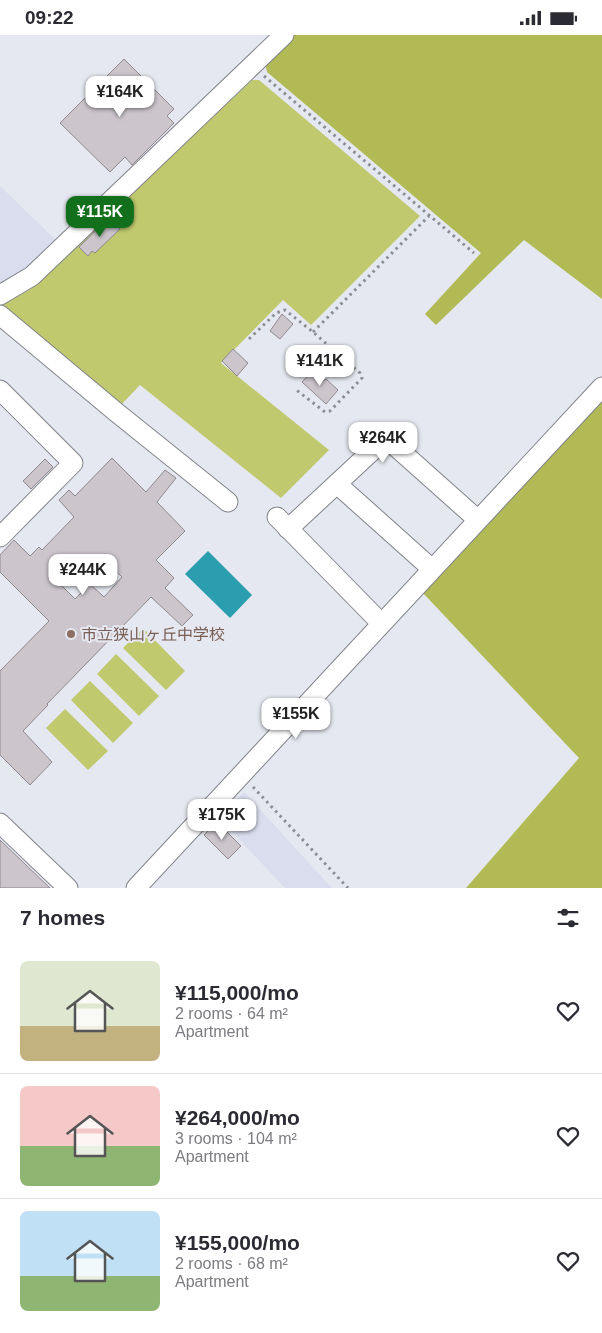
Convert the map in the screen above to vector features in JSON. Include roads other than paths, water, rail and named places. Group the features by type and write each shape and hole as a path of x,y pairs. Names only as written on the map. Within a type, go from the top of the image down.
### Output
{"street":[{"path":"0,295 32,276 284,35"},
{"path":"0,315 116,413 228,502"},
{"path":"136,888 602,387"},
{"path":"0,390 73,463 0,537"},
{"path":"381,623 283,523 337,484 386,438 478,520"},
{"path":"337,484 432,569"},
{"path":"0,823 68,888"}],"water":[{"path":"208,551 252,595 230,618 185,574"}],"place":[{"name":"市立狭山ヶ丘中学校","path":"71,634"}]}
